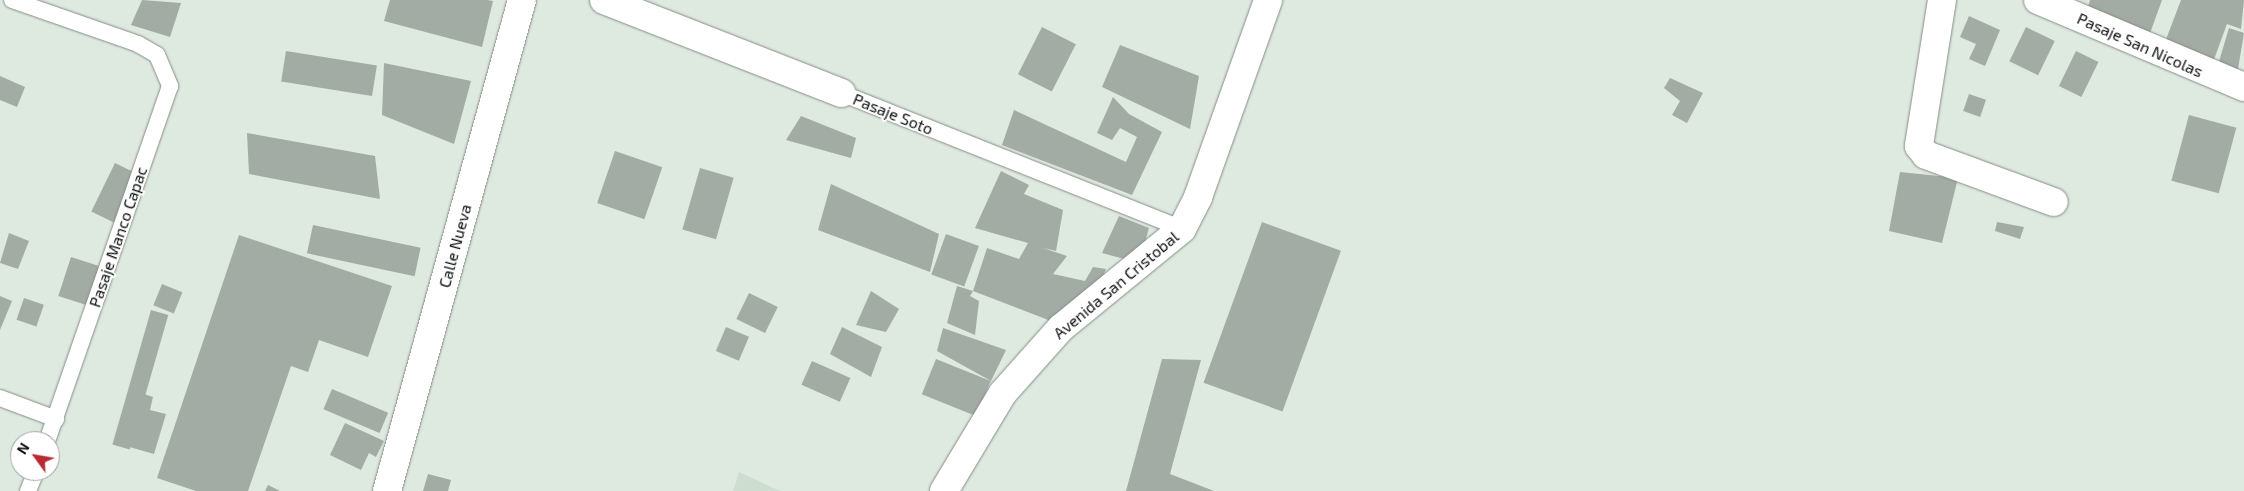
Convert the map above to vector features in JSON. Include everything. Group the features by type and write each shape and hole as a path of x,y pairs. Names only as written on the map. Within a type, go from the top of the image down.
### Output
{"street":[{"name":"Calle Nueva","path":"387,491 522,0"},
{"name":"Pasaje Soto","path":"604,0 841,93"},
{"name":"Avenida San Cristobal","path":"944,491 1003,393 1061,328 1182,230 1198,197 1268,0"},
{"path":"1942,0 1918,146 1926,155 2054,202"},
{"name":"Pasaje San Nicolas","path":"2038,0 2244,87"}],"lane":[{"name":"Pasaje Manco Capac","path":"12,0 138,44 157,55 170,86 51,431"},
{"name":"Pasaje Soto","path":"841,93 1182,230"},
{"path":"0,398 56,419"}],"shaded area":[{"path":"739,472 780,491 733,491"}],"building":[{"path":"142,0 181,3 170,37 131,25"},
{"path":"390,0 493,1 482,47 384,21"},
{"path":"2090,0 2162,0 2149,36 2086,14"},
{"path":"2181,0 2244,0 2241,29 2227,24 2209,73 2165,42"},
{"path":"1969,16 2000,30 1985,66 1969,59 1976,44 1960,37"},
{"path":"1042,27 1076,44 1052,91 1018,74"},
{"path":"2026,27 2055,41 2038,75 2009,61"},
{"path":"2229,28 2244,33 2237,75 2217,68"},
{"path":"1120,45 1199,76 1190,129 1102,87"},
{"path":"286,51 377,65 372,96 281,82"},
{"path":"2076,51 2098,62 2081,97 2059,86"},
{"path":"384,63 471,81 454,144 382,115"},
{"path":"0,76 25,87 17,107 0,100"},
{"path":"1670,78 1703,93 1687,123 1672,115 1680,101 1664,88"},
{"path":"1969,94 1986,100 1980,117 1963,111"},
{"path":"1113,97 1129,114 1162,132 1132,195 1002,145 1014,110 1126,162 1137,137 1120,128 1112,140 1097,133"},
{"path":"2189,115 2236,128 2219,193 2171,181"},
{"path":"801,116 856,138 851,158 786,140"},
{"path":"247,133 375,156 380,199 249,174"},
{"path":"615,151 662,167 644,219 597,203"},
{"path":"115,163 137,174 114,222 91,212"},
{"path":"700,168 734,178 716,239 682,230"},
{"path":"1001,171 1029,185 1024,194 1063,210 1056,251 1043,248 1067,256 1053,274 1085,281 1093,267 1106,269 1099,287 1056,323 973,291 987,248 1019,259 1028,243 975,228"},
{"path":"1900,172 1958,178 1942,243 1889,231"},
{"path":"831,184 939,234 930,272 818,230"},
{"path":"1119,216 1149,228 1139,263 1102,253"},
{"path":"1262,222 1341,251 1282,411 1204,383"},
{"path":"1997,222 2024,227 2020,239 1995,231"},
{"path":"313,225 421,248 415,276 307,253"},
{"path":"9,233 29,241 18,269 0,263"},
{"path":"946,234 979,246 964,286 931,274"},
{"path":"239,235 392,286 368,357 319,340 308,372 291,366 248,491 196,491 157,478"},
{"path":"71,257 105,268 93,307 58,296"},
{"path":"162,284 182,292 174,314 153,305"},
{"path":"957,286 973,291 970,296 979,301 975,335 947,323"},
{"path":"871,291 899,309 886,332 856,325"},
{"path":"749,293 778,307 765,333 736,319"},
{"path":"0,296 12,301 0,330"},
{"path":"24,298 44,305 36,327 17,320"},
{"path":"151,310 168,315 130,450 112,445"},
{"path":"726,327 749,337 739,361 716,351"},
{"path":"842,327 882,347 871,377 830,354"},
{"path":"943,328 1006,350 991,381 937,351"},
{"path":"936,359 991,381 976,416 922,394"},
{"path":"1162,359 1201,360 1170,474 1214,491 1126,491"},
{"path":"812,361 850,378 840,402 801,385"},
{"path":"332,389 388,413 380,433 323,409"},
{"path":"141,393 153,397 150,410 166,414 154,454 126,446"},
{"path":"345,423 384,441 376,457 369,453 361,470 330,455"},
{"path":"428,474 451,480 448,491 423,491"},
{"path":"268,485 280,491 265,491"}]}
